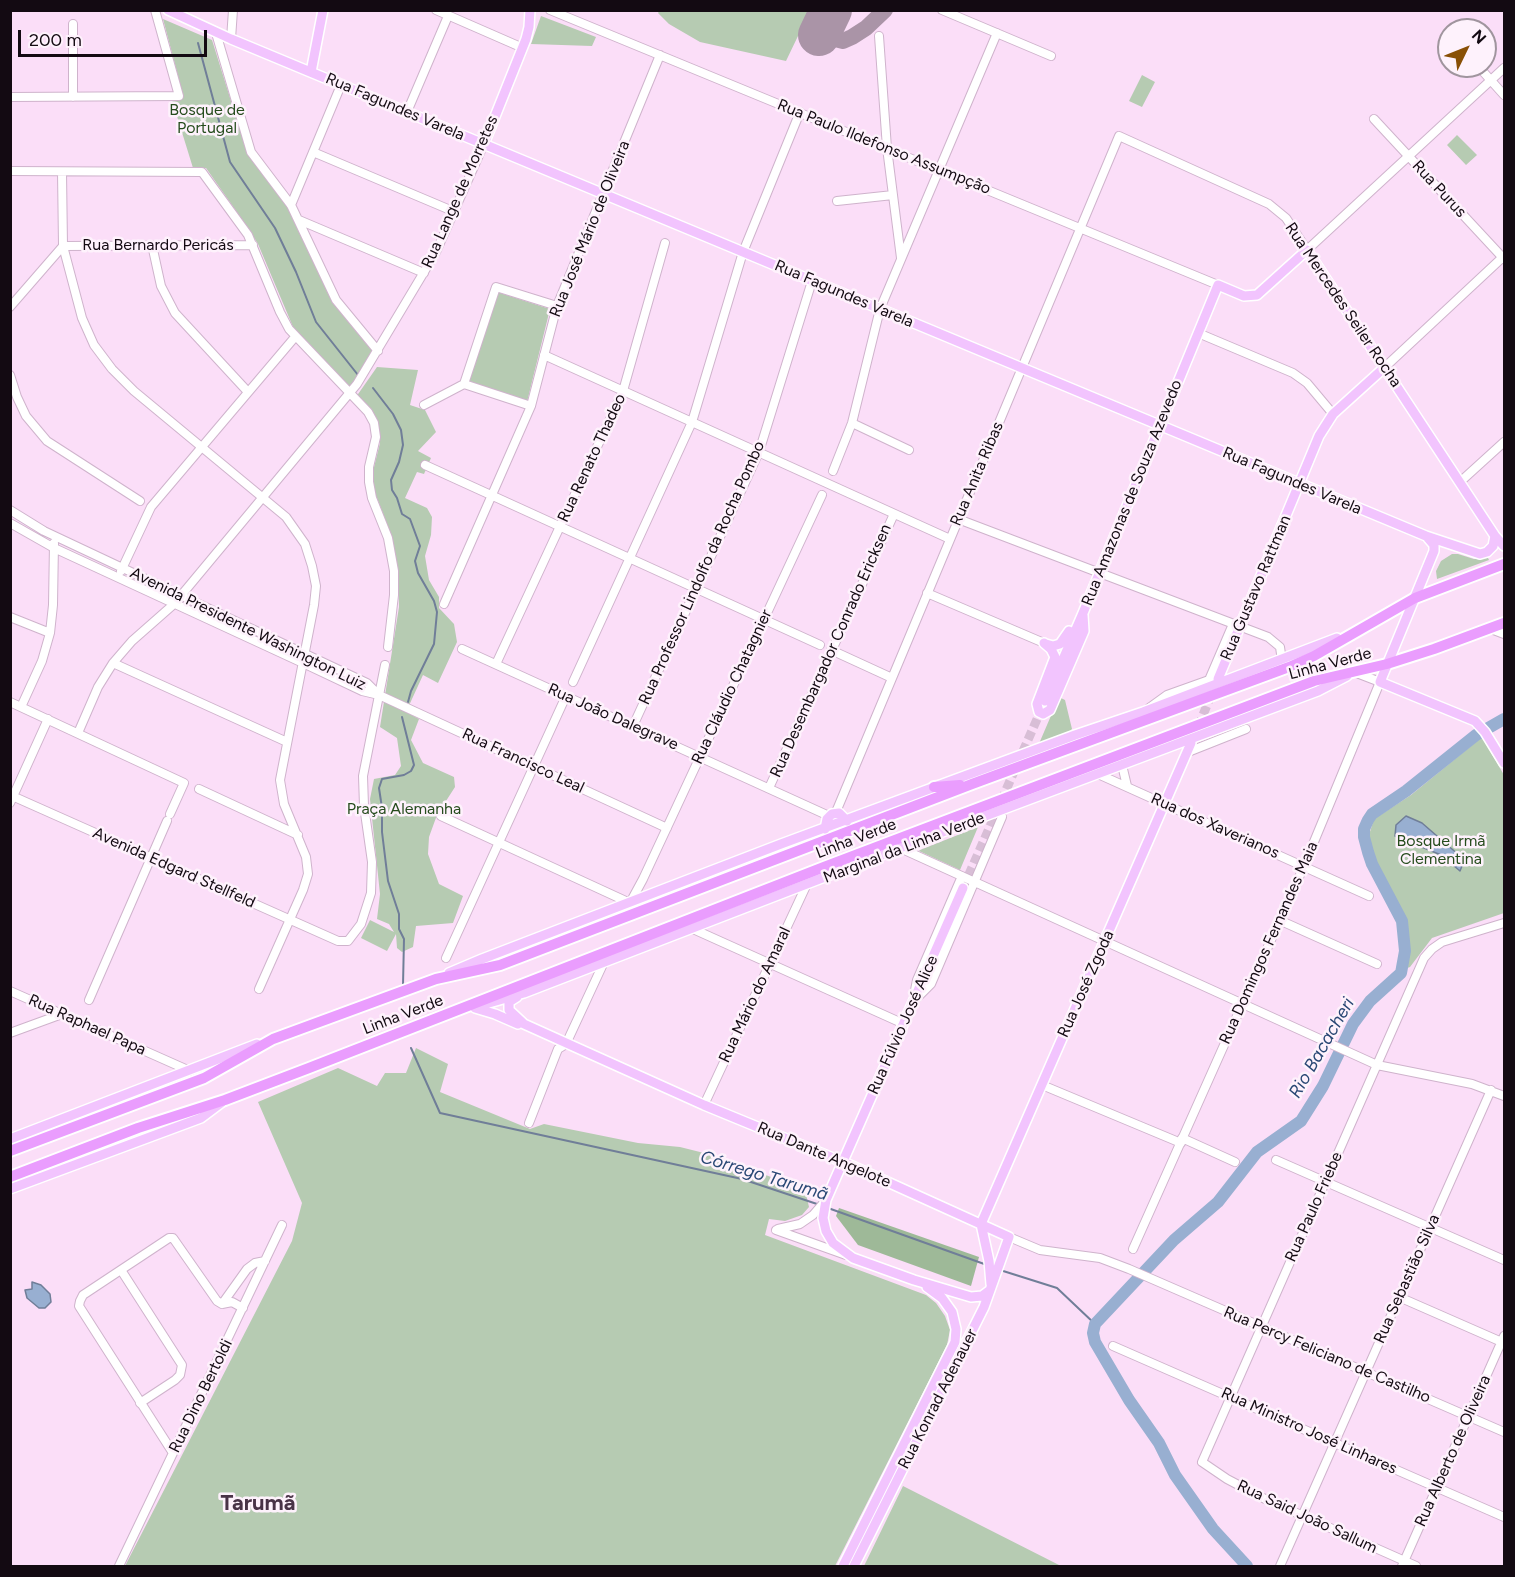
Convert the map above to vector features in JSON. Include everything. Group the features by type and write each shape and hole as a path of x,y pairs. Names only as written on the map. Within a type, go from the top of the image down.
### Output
{"highway":[{"name":"Linha Verde","path":"10,1151 204,1078 273,1039 436,979 490,968 510,961 972,784 1289,668 1415,598 1504,564"},
{"name":"Linha Verde","path":"10,1177 138,1128 225,1100 824,867 1314,681 1387,664 1504,623"},
{"path":"934,787 972,784"},
{"path":"824,867 869,861"}],"main road":[{"name":"Rua Fagundes Varela","path":"157,10 1426,536 1480,554 1487,552 1493,546 1496,536"},
{"name":"Rua Fagundes Varela","path":"168,10 184,20"},
{"path":"311,72 323,10"},
{"name":"Rua Lange de Morretes","path":"484,144 523,48 529,27 530,10"},
{"path":"1218,285 1244,296 1253,296 1263,290 1307,250"},
{"name":"Rua Mercedes Seiler Rocha","path":"1307,250 1504,546"},
{"name":"Rua Amazonas de Souza Azevedo","path":"1045,701 1218,285"},
{"name":"Rua Gustavo Rattman","path":"1218,679 1236,625 1319,436 1333,414 1384,367"},
{"name":"Rua Domingos Fernandes Maia","path":"1380,682 1434,548 1426,536"},
{"path":"1044,643 1055,657 1037,704 1039,712 1043,714 1050,710 1084,631 1083,613"},
{"path":"1044,643 1057,646 1063,642 1073,624 1083,613"},
{"path":"436,979 649,895 934,787 1282,660 1364,627"},
{"name":"Marginal da Linha Verde","path":"450,1013 524,993 900,848 1318,691 1354,672"},
{"path":"1380,682 1475,721 1488,736 1504,763"},
{"name":"Rua José Zgoda","path":"981,1224 1190,748"},
{"path":"825,829 832,814 843,815 847,821"},
{"name":"Rua Fúlvio José Alice","path":"821,1211 963,888"},
{"path":"524,993 508,1004 510,1012 524,1024"},
{"name":"Rua Dante Angelote","path":"472,1008 495,1014 513,1023 524,1024 704,1105 843,1162 1010,1238"},
{"name":"Linha Verde","path":"10,1139 273,1039"},
{"name":"Linha Verde","path":"10,1189 201,1118 225,1100"},
{"path":"821,1211 829,1237 838,1248 853,1258 971,1297 982,1296 991,1288 993,1275 1010,1238"},
{"path":"981,1224 993,1275"},
{"name":"Rua Konrad Adenauer","path":"843,1566 955,1342 955,1320 948,1306 933,1292 914,1280"},
{"name":"Rua Konrad Adenauer","path":"854,1566 979,1318 991,1288"}],"street":[{"path":"10,97 179,96 157,10"},
{"path":"231,39 233,10"},
{"path":"436,10 523,48"},
{"name":"Rua Paulo Ildefonso Assumpção","path":"550,10 1218,285"},
{"path":"942,10 1051,56"},
{"path":"407,112 448,16"},
{"path":"73,24 73,97"},
{"path":"216,33 251,152 291,205 336,300 378,351"},
{"path":"832,471 848,437 880,309 997,33"},
{"path":"879,36 887,148 901,260"},
{"name":"Rua José Mário de Oliveira","path":"444,604 531,406 556,306 660,55"},
{"path":"1307,250 1504,68"},
{"path":"1488,78 1504,95"},
{"path":"291,205 341,85"},
{"path":"573,682 692,422 743,252 800,112"},
{"name":"Rua Purus","path":"1374,119 1504,258"},
{"name":"Rua Anita Ribas","path":"832,814 892,678 1119,136"},
{"name":"Rua Mercedes Seiler Rocha","path":"1119,136 1269,204 1286,218 1307,250"},
{"name":"Rua Lange de Morretes","path":"78,733 98,687 113,663 132,641 174,604 350,395 424,273 455,212 484,144"},
{"path":"313,152 455,212"},
{"path":"10,171 202,172 243,227 253,245 280,312 294,337 368,412 376,430 376,443 369,467 369,482 372,498 388,538 394,584 388,647"},
{"path":"62,172 63,246 82,318 102,357 129,386 264,497 292,524 305,544 312,566 316,595 281,772 281,789 287,811 306,857 308,874 290,920 258,989"},
{"path":"837,201 893,195"},
{"path":"298,220 424,273"},
{"name":"Rua Renato Thadeo","path":"496,664 623,391 665,243"},
{"path":"152,245 161,286 175,313 248,392"},
{"name":"Rua Bernardo Pericás","path":"63,246 253,245"},
{"path":"10,307 63,246"},
{"name":"Rua Gustavo Rattman","path":"1384,367 1504,258"},
{"name":"Rua Professor Lindolfo da Rocha Pombo","path":"633,726 759,452 812,281"},
{"path":"424,405 464,384 496,287 556,306"},
{"path":"1198,333 1293,373 1313,389 1333,414"},
{"path":"118,577 148,512 294,337"},
{"path":"544,355 950,539"},
{"path":"10,375 21,407 39,433 60,451 140,501"},
{"path":"464,384 531,406"},
{"path":"852,423 909,450"},
{"path":"1460,482 1504,442"},
{"path":"425,465 820,645"},
{"name":"Rua Cláudio Chatagnier","path":"630,903 822,495"},
{"name":"Avenida Presidente Washington Luiz","path":"10,510 26,522 54,536 367,683 379,695"},
{"name":"Rua Desembargador Conrado Ericksen","path":"769,788 894,514"},
{"path":"958,519 1236,625 1277,643 1282,652 1282,660"},
{"name":"Avenida Presidente Washington Luiz","path":"10,523 54,548 174,604 362,691 379,695"},
{"path":"21,707 42,661 50,633 53,604 54,536"},
{"path":"927,593 1044,643"},
{"path":"10,617 50,633"},
{"path":"1143,712 1167,695 1209,680 1236,625"},
{"path":"1491,628 1504,634"},
{"name":"Rua João Dalegrave","path":"462,649 769,788 832,814"},
{"path":"831,650 892,678"},
{"path":"113,663 287,742"},
{"path":"379,695 385,665"},
{"path":"1354,672 1380,682"},
{"name":"Rua Domingos Fernandes Maia","path":"1133,1249 1304,866 1380,682"},
{"name":"Rua Francisco Leal","path":"379,695 667,828"},
{"name":"Avenida Edgard Stellfeld","path":"12,798 338,941 348,942 355,935 368,906 371,893 372,854 364,806 363,782 379,695"},
{"path":"446,958 566,696"},
{"path":"10,702 184,783 90,1000"},
{"path":"12,798 48,719"},
{"path":"1190,748 1246,729"},
{"path":"1122,765 1127,786"},
{"name":"Rua dos Xaverianos","path":"1098,774 1369,896"},
{"path":"199,789 298,835"},
{"path":"441,816 630,903"},
{"path":"913,1002 931,984 1002,817"},
{"path":"900,848 1377,1065 1472,1084 1504,1096"},
{"path":"913,1002 917,980 962,876"},
{"path":"643,879 644,889 649,895"},
{"name":"Rua Mário do Amaral","path":"704,1105 806,886"},
{"path":"613,896 616,909"},
{"path":"1279,920 1377,964"},
{"name":"Rua Paulo Friebe","path":"1202,1462 1428,953 1442,942 1504,923"},
{"path":"693,929 904,1023"},
{"path":"529,1123 558,1049 566,1044 604,962"},
{"name":"Rua Raphael Papa","path":"10,991 190,1071"},
{"path":"10,1034 62,1014"},
{"name":"Rua Raphael Papa","path":"163,1060 170,1068 169,1078 165,1080"},
{"path":"1042,1084 1236,1162"},
{"name":"Rua Sebastião Silva","path":"1280,1566 1491,1090"},
{"path":"1276,1160 1504,1260"},
{"path":"821,1211 800,1224 777,1230 853,1258"},
{"name":"Rua Dino Bertoldi","path":"119,1566 282,1225"},
{"path":"173,1453 79,1306 83,1295 169,1238 173,1238 211,1294 222,1304"},
{"name":"Rua Dante Angelote","path":"1010,1238 1040,1250 1100,1258 1129,1269"},
{"path":"222,1304 247,1269 255,1263 265,1261"},
{"name":"Rua Percy Feliciano de Castilho","path":"1129,1269 1504,1432"},
{"path":"121,1270 182,1365 182,1371 175,1380 140,1403"},
{"path":"1399,1297 1504,1340"},
{"path":"222,1304 232,1302 243,1308"},
{"name":"Rua Alberto de Oliveira","path":"1403,1564 1504,1340"},
{"name":"Rua Ministro José Linhares","path":"1113,1346 1504,1517"},
{"name":"Rua Said João Sallum","path":"1202,1462 1245,1489 1302,1517 1403,1564 1416,1566"}],"green space":[{"path":"660,10 810,11 786,61 700,42 669,24 658,13"},
{"path":"541,16 596,37 592,46 531,44"},
{"name":"Bosque de Portugal","path":"163,19 212,40 247,152 290,209 336,306 375,352 348,389 296,334 258,244 206,168 193,168 172,100 177,100 182,96 182,91"},
{"path":"1142,75 1155,82 1142,107 1129,101"},
{"path":"1457,135 1477,155 1466,165 1447,145"},
{"path":"497,292 550,309 527,402 469,382"},
{"name":"Praça Alemanha","path":"377,367 418,370 410,405 425,410 436,432 418,451 431,458 424,474 417,472 405,498 427,508 432,517 431,535 425,556 429,580 439,597 439,608 454,624 457,642 438,683 423,675 406,712 419,719 411,740 423,763 454,777 455,787 437,815 429,837 428,854 439,884 463,896 453,923 416,926 413,947 402,952 397,948 396,934 387,951 361,938 370,920 394,932 389,924 377,919 380,894 370,799 374,779 395,775 401,766 397,738 380,727 399,607 398,568 391,534 373,482 373,471 380,443 379,432 374,418 356,397"},
{"path":"1452,554 1474,559 1488,558 1489,560 1437,579 1436,571 1441,561"},
{"path":"1059,697 1065,700 1072,729 1069,733 1038,746"},
{"name":"Bosque Irmã Clementina","path":"1482,737 1504,775 1504,913 1432,938 1410,967 1402,970 1406,951 1403,920 1377,865 1368,838 1374,819 1411,795"},
{"path":"978,827 960,870 919,851 920,850"},
{"path":"416,1048 448,1064 440,1092 530,1129 544,1124 638,1143 680,1147 716,1156 805,1190 809,1207 802,1215 785,1221 769,1219 765,1235 926,1295 936,1303 945,1316 950,1330 947,1345 835,1566 125,1566 292,1241 302,1203 258,1102 338,1068 377,1086 385,1073 406,1073"},
{"path":"839,1208 979,1257 971,1286 858,1245 836,1216"},
{"path":"903,1486 1061,1566 864,1566"}],"water":[{"path":"1406,816 1422,823 1460,856 1464,861 1460,871 1441,855 1395,836 1396,825"},
{"path":"32,1282 41,1285 50,1294 51,1302 45,1308 39,1308 27,1298 25,1290 32,1289"}],"waterway":[{"name":"Córrego Tarumã","path":"198,43 230,162 275,228 316,322 358,375"},
{"name":"Córrego Tarumã","path":"373,388 393,414 401,430 403,445 391,480 392,490 402,514 410,519 420,546 415,561 418,573 434,601 437,612 434,644 408,702"},
{"name":"Córrego Tarumã","path":"402,717 414,765 411,771 404,775 382,779 379,788 388,881 399,914 399,929 404,939 403,985"},
{"name":"Rio Bacacheri","path":"1247,1566 1213,1529 1175,1475 1159,1443 1129,1400 1095,1342 1093,1333 1095,1324 1174,1240 1218,1202 1257,1152 1301,1121 1323,1086 1353,1024 1370,1001 1401,973 1405,951 1402,921 1372,864 1364,837 1364,829 1368,820 1372,814 1406,791 1476,735 1504,719"},
{"name":"Córrego Tarumã","path":"411,1048 440,1113 742,1179 820,1205"},
{"name":"Córrego Tarumã","path":"828,1208 987,1265"},
{"name":"Córrego Tarumã","path":"1000,1270 1057,1288 1095,1324"}],"taxiway":[{"path":"819,35 843,41 866,28 885,10"}],"runway":[{"path":"819,35 831,10"}],"tunnel":[{"path":"1198,727 1212,693"},
{"path":"963,888 1045,701"}],"district":[{"name":"Tarumã","path":"258,1504"}]}
